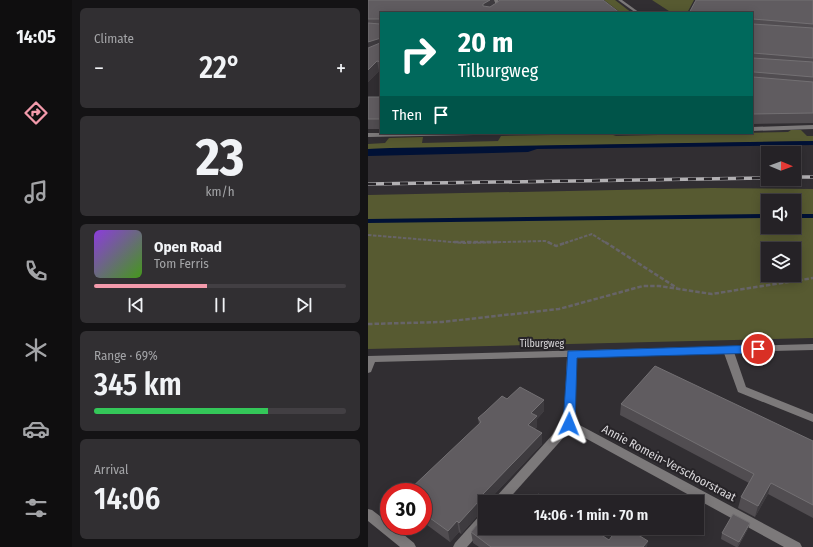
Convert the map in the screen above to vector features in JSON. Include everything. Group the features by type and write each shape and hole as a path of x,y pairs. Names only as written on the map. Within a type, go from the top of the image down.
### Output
{"street":[{"path":"489,12 498,6 496,0"},
{"path":"620,0 637,12"},
{"path":"753,129 813,128"},
{"path":"368,135 421,134"},
{"name":"Tilburgweg","path":"370,359 813,347"},
{"path":"728,350 742,389 813,418"},
{"path":"505,495 569,424 572,354"},
{"path":"368,370 370,359"},
{"name":"Annie Romein-Verschoorstraat","path":"569,424 796,547"},
{"path":"368,514 410,547"},
{"path":"459,547 478,526"}],"path":[{"path":"368,236 464,244 545,241 556,246 592,234 679,289"},
{"path":"368,324 442,322 559,309 643,286 712,294 813,278"}],"green space":[{"path":"604,0 615,0 631,12 620,12"},
{"path":"652,0 694,0 688,12 670,12"},
{"path":"791,130 801,130 807,136 813,136 813,141 368,149 368,144 385,143 389,138 423,137 422,143 498,141 501,136 610,134 616,136 788,132"},
{"path":"712,188 813,189 813,338 368,349 368,195"}],"water":[{"path":"813,141 813,145 537,149 528,152 368,156 368,149 390,148"}],"building":[{"path":"368,0 490,0 483,4 483,6 490,7 499,0 603,0 619,12 380,12 380,19 368,19"},
{"path":"696,0 813,0 813,24 753,19 753,12 690,12"},
{"path":"368,23 380,24 380,38 368,42"},
{"path":"753,24 813,28 813,58 753,53"},
{"path":"380,43 380,62 377,61 368,70 368,48"},
{"path":"753,58 813,62 813,77 753,73"},
{"path":"753,77 813,82 813,113 753,114"},
{"path":"368,97 380,97 380,119 368,119"},
{"path":"655,366 813,441 813,505 771,483 758,506 741,497 754,474 621,404"},
{"path":"520,387 544,400 531,413 537,416 528,425 542,433 483,494 484,495 478,495 478,502 459,523 457,521 448,531 432,519 432,483 417,483 481,422 478,418 502,396 507,399"},
{"path":"733,514 750,523 739,542 722,533"},
{"path":"478,524 478,535 602,535 609,540 613,535 638,535 648,541 643,547 491,547 471,532"}],"waterway":[{"path":"368,221 761,216"},
{"path":"801,216 813,216"}],"railway":[{"path":"801,177 813,177"},
{"path":"368,184 761,178"}],"route":[{"path":"569,424 572,354 758,349"}]}
